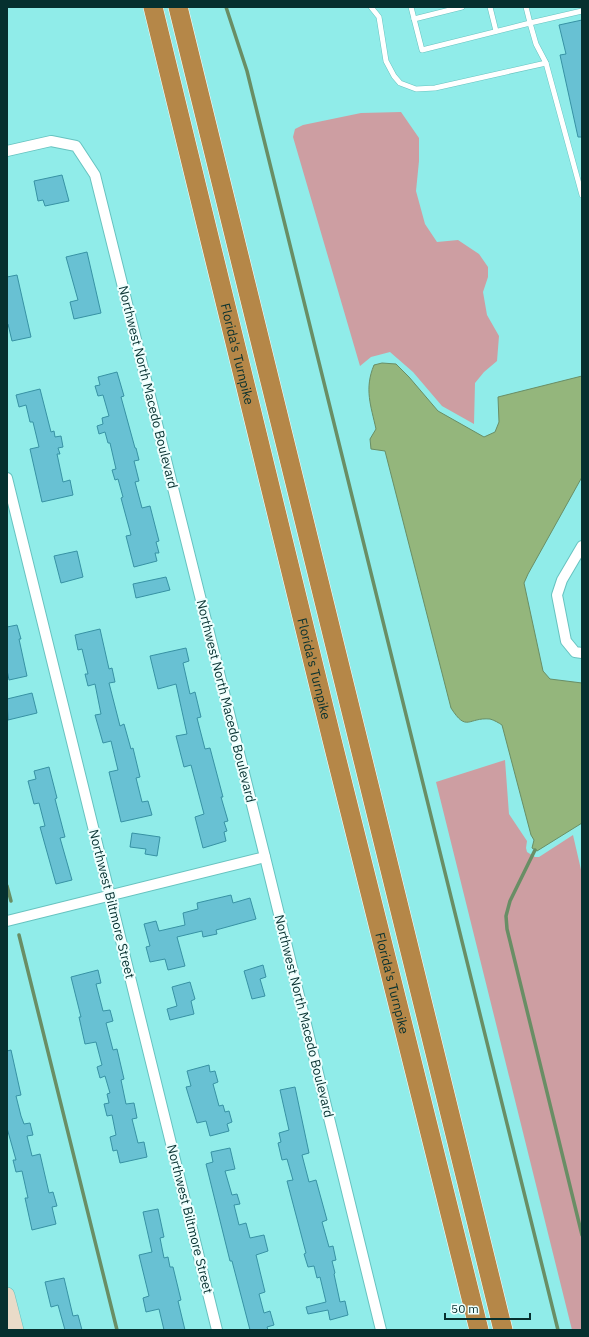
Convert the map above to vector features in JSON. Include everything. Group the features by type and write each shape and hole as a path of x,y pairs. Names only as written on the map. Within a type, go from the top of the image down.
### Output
{"highway":[{"name":"Florida's Turnpike","path":"153,7 334,748 479,1330"},
{"name":"Florida's Turnpike","path":"178,7 503,1330"}],"main road":[{"path":"7,1295 16,1330"}],"street":[{"name":"Northwest North Macedo Boulevard","path":"7,151 51,140 76,146 95,175 265,856 381,1330"},
{"name":"Northwest Biltmore Street","path":"7,478 217,1330"},
{"path":"582,546 562,580 557,595 566,641 575,652 582,653"},
{"path":"7,921 265,856"}],"lane":[{"path":"371,7 379,17 386,61 394,76 400,83 416,89 435,88 546,63"},
{"path":"411,7 422,50 582,11"},
{"path":"414,19 462,7"},
{"path":"490,7 496,31"},
{"path":"526,7 536,44 546,63 582,195"}],"shaded area":[{"path":"401,112 419,138 419,161 416,191 425,224 437,242 458,240 479,254 488,267 488,277 483,292 487,315 499,336 497,361 484,372 475,383 474,424 442,406 413,372 390,352 371,357 360,366 293,137 295,129 303,125 361,113"},
{"path":"382,363 396,364 438,411 484,437 495,432 499,422 498,397 582,376 582,477 524,583 543,671 550,679 582,683 582,823 537,851 532,848 534,840 531,835 502,725 490,719 465,722 456,716 451,708 385,451 371,449 370,439 376,429 369,397 369,382 374,365"},
{"path":"505,760 509,814 527,841 527,852 535,857 539,857 573,835 582,874 582,1330 572,1330 436,782"}],"building":[{"path":"582,20 582,137 578,137 560,55 566,54 559,25"},
{"path":"62,175 69,201 45,206 43,200 38,201 34,181"},
{"path":"87,252 101,313 74,319 70,302 78,300 66,257"},
{"path":"17,275 31,337 12,341 7,324 7,277"},
{"path":"117,372 124,396 121,397 139,460 134,461 139,481 135,482 142,508 150,506 159,541 156,542 159,553 155,553 157,561 134,567 126,536 131,535 121,498 123,497 118,479 115,480 112,470 116,469 110,443 108,443 105,432 99,434 97,426 103,424 102,418 109,416 103,395 98,396 95,386 100,385 98,377"},
{"path":"40,389 51,432 54,431 55,437 61,436 63,447 58,448 60,454 57,454 63,482 70,480 73,495 42,502 30,449 39,447 33,422 30,422 26,405 19,407 16,395"},
{"path":"77,551 83,577 61,583 54,556"},
{"path":"166,577 170,590 136,598 133,584"},
{"path":"17,625 21,639 19,639 27,676 9,680 7,670 7,627"},
{"path":"100,629 109,669 112,668 115,682 109,683 120,726 124,724 131,749 133,748 140,777 136,778 142,802 148,801 152,815 121,822 109,772 118,770 111,741 103,743 95,715 101,714 95,684 88,686 85,674 88,674 82,649 78,650 75,635"},
{"path":"186,648 189,661 183,663 190,694 195,692 201,717 197,718 205,749 210,748 228,821 224,822 227,831 224,832 226,841 203,848 195,817 204,814 191,765 184,767 176,736 187,734 176,684 158,689 150,656"},
{"path":"32,693 37,713 8,720 7,699"},
{"path":"49,767 57,798 55,799 65,837 60,838 72,880 56,884 40,827 45,826 39,803 34,804 28,781 36,779 34,771"},
{"path":"132,833 160,837 157,856 145,854 146,849 130,847"},
{"path":"231,895 233,903 250,898 256,919 216,930 217,934 203,937 202,931 177,937 185,966 168,970 165,959 150,962 146,947 150,946 144,924 156,921 159,931 185,925 183,913 198,909 197,903"},
{"path":"263,965 266,977 260,979 265,996 252,999 244,971"},
{"path":"98,970 101,983 96,984 103,1011 110,1010 113,1021 106,1023 113,1050 117,1049 124,1079 121,1080 126,1104 134,1103 137,1118 132,1119 138,1143 144,1142 147,1157 120,1163 117,1150 113,1151 110,1137 116,1135 112,1115 107,1116 104,1104 109,1103 107,1094 110,1093 105,1076 100,1078 97,1067 102,1065 96,1042 85,1044 79,1017 81,1017 71,977"},
{"path":"190,982 195,999 191,1001 194,1014 170,1020 167,1009 177,1006 172,987"},
{"path":"11,1050 21,1095 16,1096 21,1116 24,1124 30,1123 33,1135 27,1136 32,1156 40,1154 49,1193 53,1192 57,1206 52,1207 56,1224 32,1230 25,1198 28,1198 22,1171 16,1172 13,1160 16,1160 7,1128 7,1051"},
{"path":"209,1065 210,1072 215,1071 218,1082 213,1084 219,1106 223,1105 225,1112 229,1111 232,1122 227,1124 229,1131 210,1136 206,1121 197,1123 186,1087 191,1086 187,1071"},
{"path":"295,1087 309,1153 302,1155 309,1182 316,1180 327,1220 322,1222 329,1247 333,1246 336,1260 332,1261 340,1302 345,1301 348,1315 330,1320 328,1310 308,1314 306,1307 326,1302 320,1277 317,1278 314,1266 308,1267 304,1254 306,1253 287,1181 293,1180 287,1159 282,1160 278,1143 281,1142 279,1133 289,1130 280,1090"},
{"path":"230,1148 235,1169 225,1171 232,1195 237,1194 240,1204 234,1205 239,1225 246,1223 250,1238 264,1235 268,1251 256,1255 265,1292 259,1294 264,1313 270,1311 274,1325 267,1327 268,1330 250,1330 232,1261 230,1261 206,1164 213,1162 211,1152"},
{"path":"158,1209 164,1237 160,1238 164,1258 168,1257 170,1267 173,1267 181,1300 178,1301 185,1330 164,1330 159,1309 146,1312 143,1298 149,1296 139,1255 152,1252 143,1212"},
{"path":"64,1278 73,1316 78,1315 82,1330 65,1330 58,1305 51,1307 45,1282"}],"waterway":[{"path":"226,7 247,71 558,1330"},
{"path":"535,850 510,901 506,916 507,929 582,1235"},
{"path":"7,886 11,901"},
{"path":"19,935 117,1330"}]}
